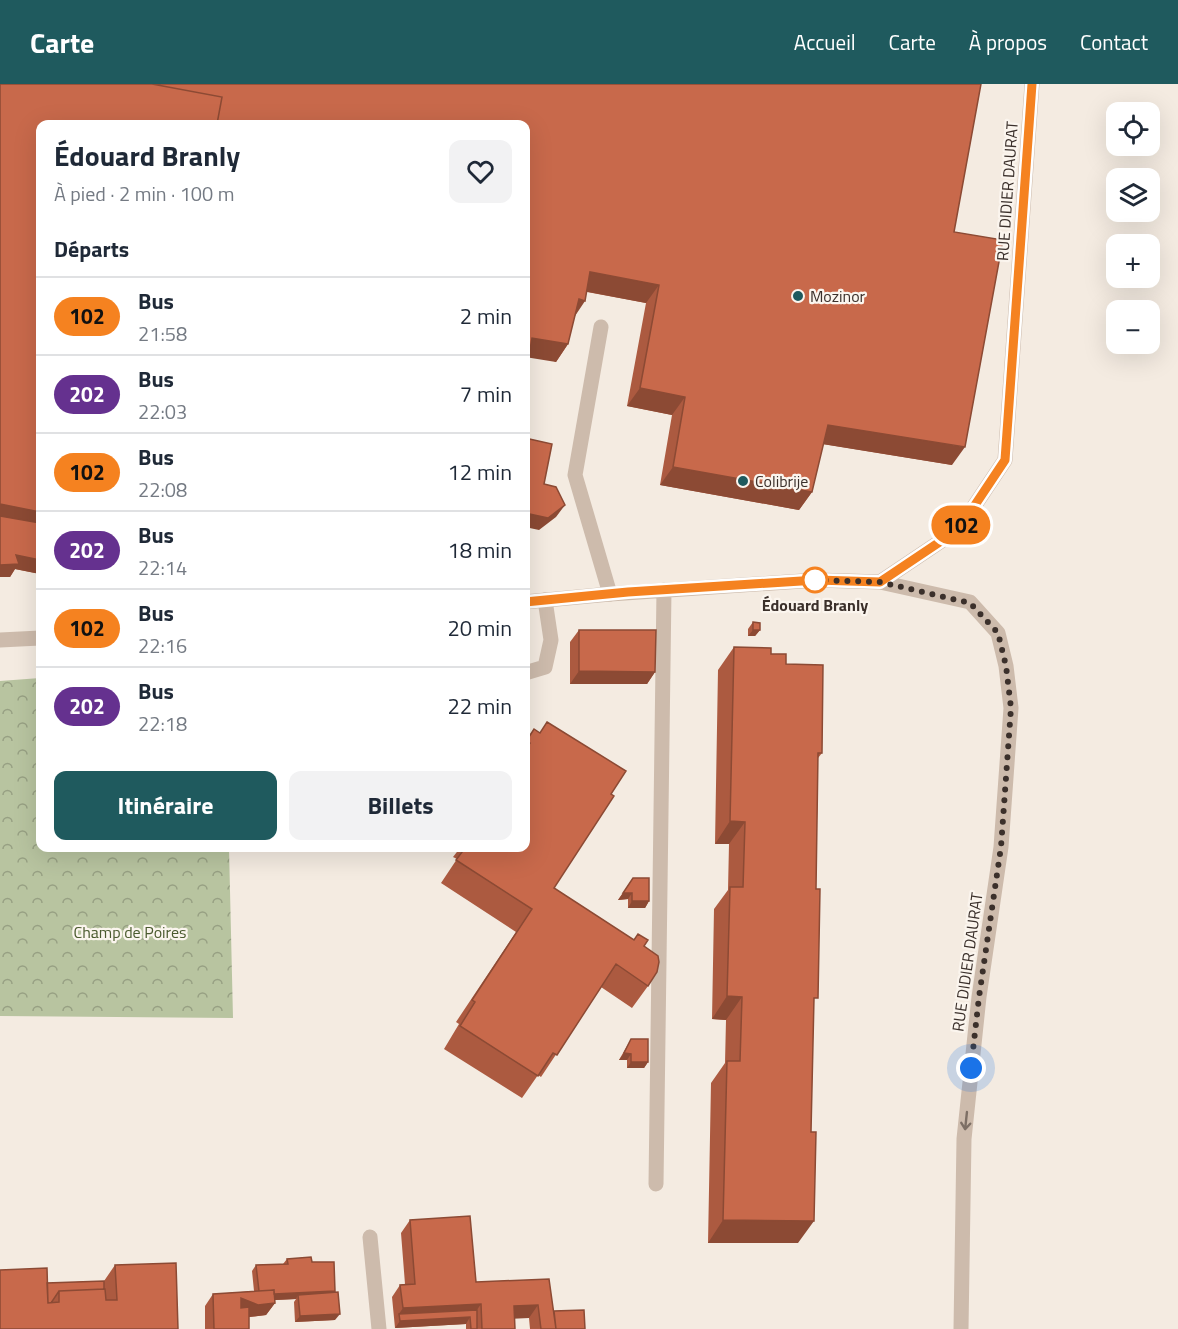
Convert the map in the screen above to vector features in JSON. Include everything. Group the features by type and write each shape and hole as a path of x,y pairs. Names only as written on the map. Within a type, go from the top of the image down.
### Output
{"street":[{"name":"RUE DIDIER DAURAT","path":"880,582 959,529 1005,460 1032,84"},
{"path":"602,327 575,475 610,594"},
{"name":"RUE DIDIER DAURAT","path":"530,601 817,580 880,582 970,603 998,633 1006,666 1011,708 1001,847 979,997 964,1139 961,1329"},
{"path":"656,1184 664,590"},
{"path":"530,671 545,667 551,640 544,600"},
{"path":"0,640 36,638"},
{"path":"370,1238 379,1329"}],"green space":[{"name":"Champ de Poires","path":"36,678 36,852 229,852 233,1018 0,1016 0,681"}],"building":[{"path":"0,84 152,84 222,97 218,120 36,120 36,511 0,504"},
{"name":"Mozinor","path":"152,84 981,84 954,232 1003,240 965,447 828,425 812,492 673,467 685,397 640,388 659,285 590,272 585,301 579,299 568,344 532,338 530,350 530,120 218,120 222,97"},
{"path":"530,439 552,444 544,484 556,487 565,505 548,518 530,514"},
{"path":"0,516 36,522 36,559 16,555 19,564 0,565"},
{"path":"753,622 760,623 760,630 753,630"},
{"path":"579,630 656,630 655,672 579,671"},
{"path":"734,647 771,648 771,654 786,654 786,664 823,665 822,753 818,753 816,889 820,889 818,998 814,998 811,1132 816,1132 814,1221 723,1220 727,1061 740,1061 742,997 727,996 730,887 743,887 745,822 730,821"},
{"path":"547,722 626,771 611,794 614,796 554,888 634,940 638,934 648,940 644,946 658,956 659,962 657,972 648,986 616,964 557,1055 553,1053 538,1076 460,1026 475,1002 472,1000 532,909 456,860 462,852 530,852 530,735 534,729 540,733"},
{"path":"633,878 649,878 649,901 632,901 632,893 623,893"},
{"path":"631,1039 648,1039 648,1062 631,1062 631,1054 624,1053"},
{"path":"470,1216 476,1282 549,1279 556,1329 541,1329 538,1305 514,1306 515,1329 482,1329 481,1304 403,1308 400,1285 415,1284 410,1220"},
{"path":"311,1257 312,1262 334,1262 335,1291 274,1294 274,1290 259,1291 256,1265 288,1264 287,1259"},
{"path":"176,1263 178,1329 0,1329 0,1270 47,1268 48,1303 59,1302 59,1291 105,1289 106,1300 117,1300 115,1265"},
{"path":"104,1281 104,1289 59,1291 51,1303 48,1303 47,1283"},
{"path":"274,1290 275,1303 258,1305 241,1298 241,1308 249,1307 249,1329 214,1329 213,1294"},
{"path":"338,1292 340,1314 300,1316 298,1295"},
{"path":"477,1310 477,1329 471,1329 470,1317 400,1321 399,1314"},
{"path":"584,1310 585,1329 556,1329 554,1311"}],"bus line":[{"name":"102","path":"530,602 628,592 817,580 880,582 959,529 1005,460 1032,84"}],"place":[{"name":"Mozinor","path":"798,296"},
{"name":"Colibrije","path":"743,481"},
{"name":"Édouard Branly","path":"815,580"}],"route":[{"path":"815,580 880,582 970,603 998,633 1006,666 1011,708 1001,847 971,1068"}]}
